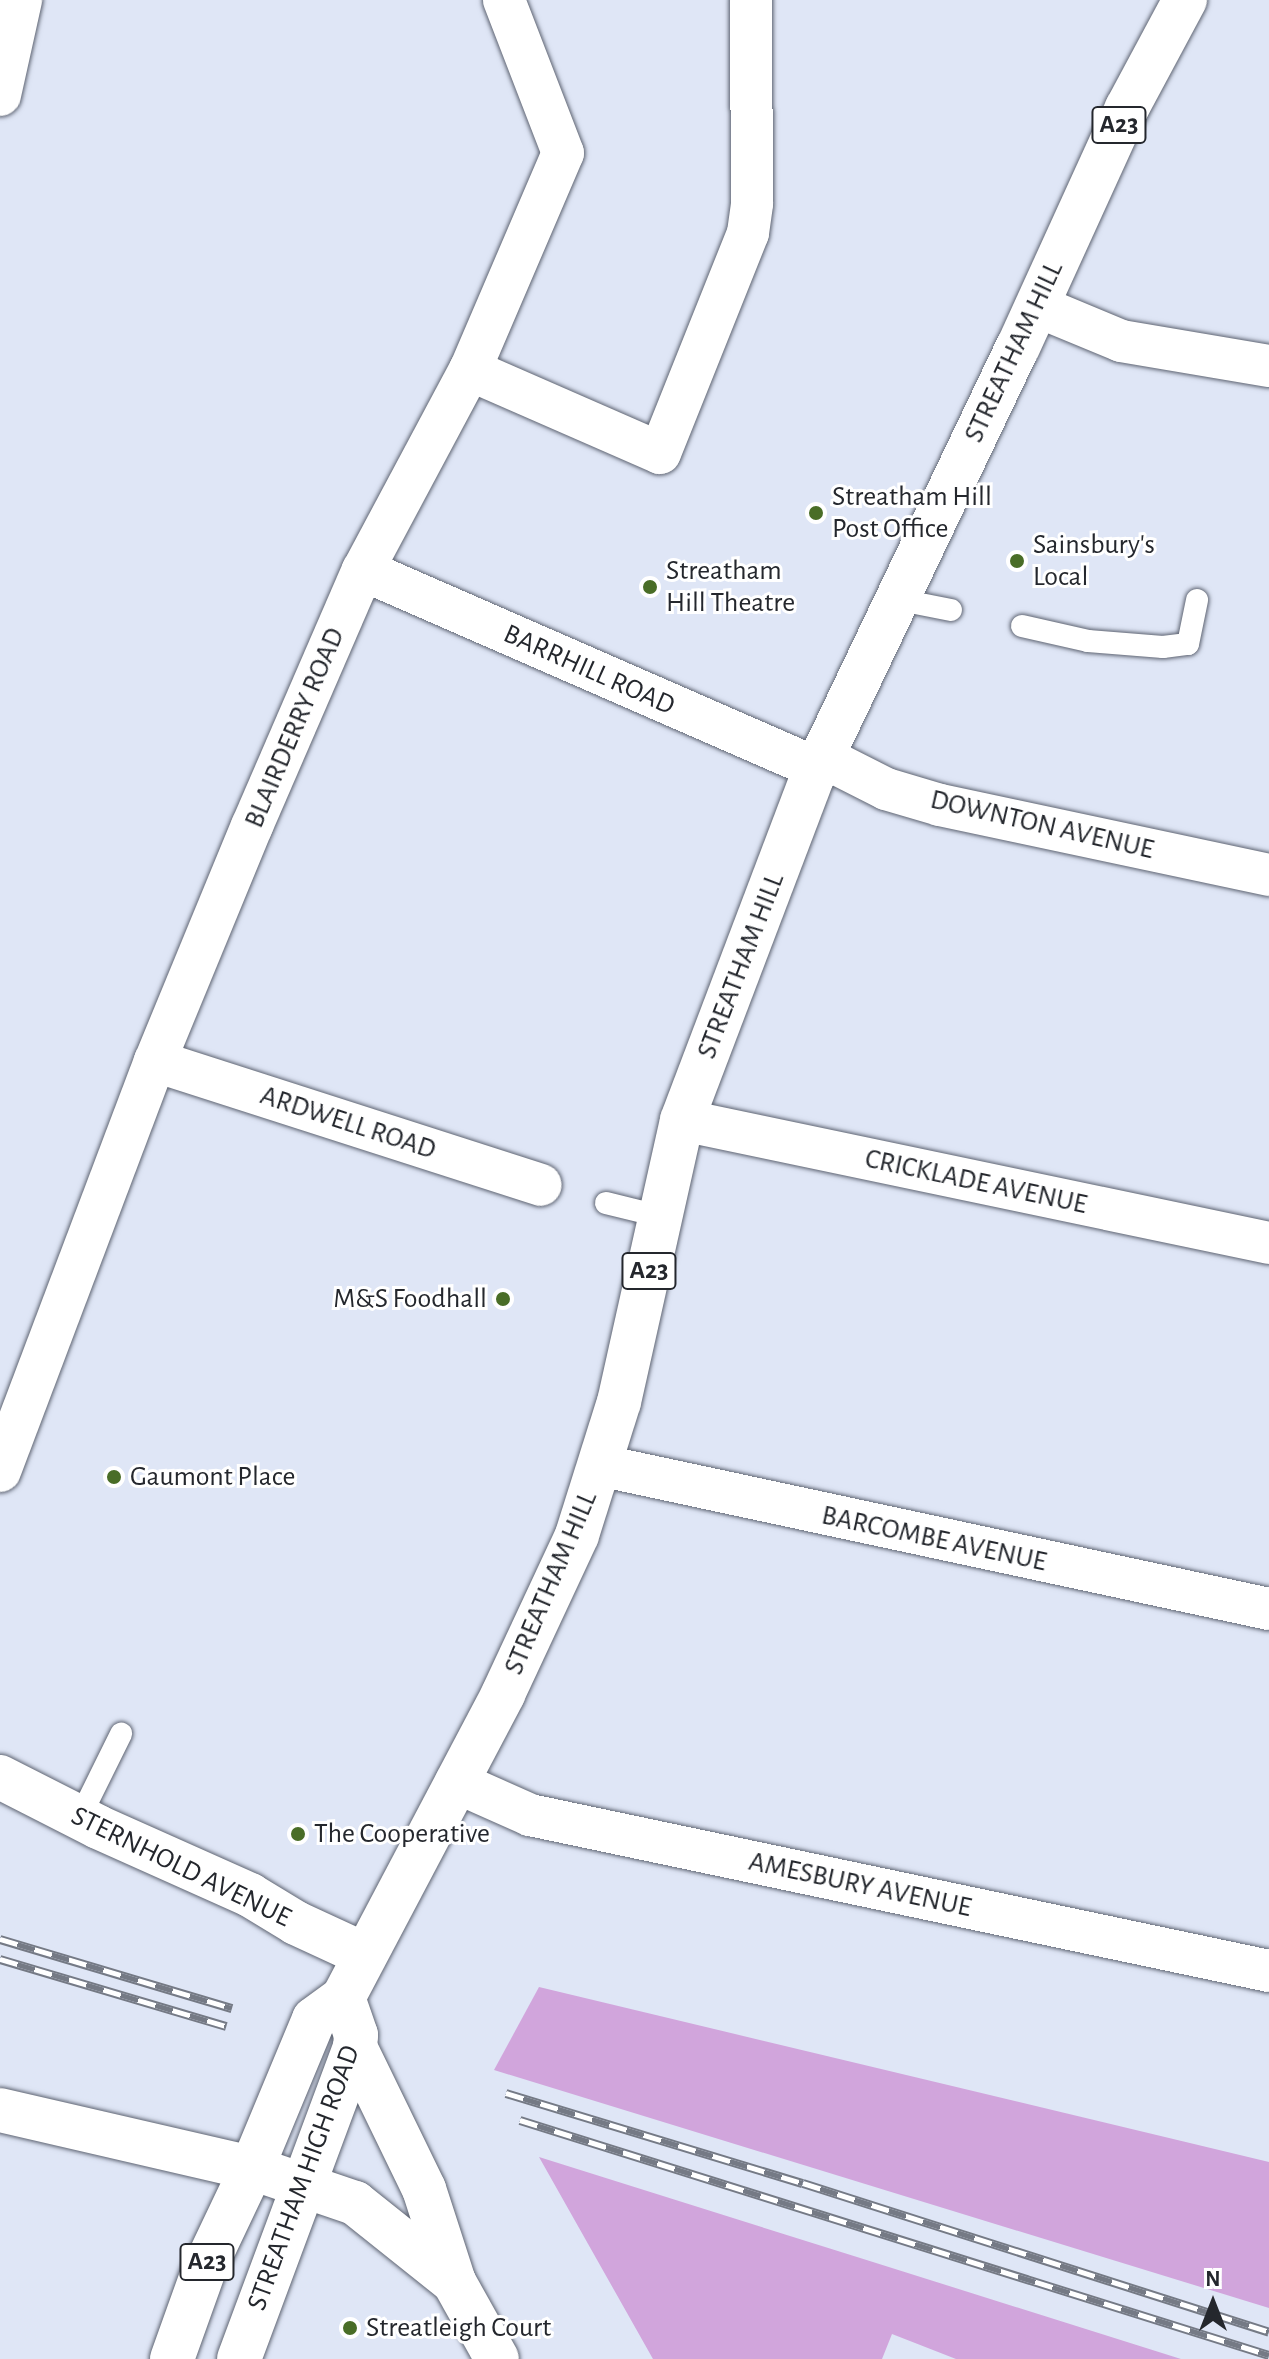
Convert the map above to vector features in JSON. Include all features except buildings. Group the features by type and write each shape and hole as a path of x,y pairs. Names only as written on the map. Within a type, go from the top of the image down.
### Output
{"main road":[{"name":"STREATHAM HILL","path":"363,1954 456,1782 552,1592 577,1535 619,1402 682,1120 819,762 1037,306 1127,108 1185,0"},
{"name":"STERNHOLD AVENUE","path":"0,1777 250,1895 296,1923 363,1954"},
{"name":"A23","path":"252,2168 314,2019 343,1998 363,1954"},
{"name":"STREATHAM HIGH ROAD","path":"239,2359 355,2047 356,2035 343,1998"},
{"path":"355,2047 424,2189 454,2282 497,2359"},
{"path":"0,2110 42,2122 103,2131 252,2168 355,2203 454,2282"},
{"name":"STREATHAM HIGH ROAD","path":"172,2359 205,2267 252,2168"}],"street":[{"path":"0,95 21,0"},
{"name":"BLAIRDERRY ROAD","path":"0,1471 155,1061 363,570 470,370 563,153 504,0"},
{"path":"470,370 660,453 748,233 752,203 751,0"},
{"path":"1037,306 1121,341 1269,366"},
{"name":"BARRHILL ROAD","path":"363,570 695,717 819,762"},
{"name":"DOWNTON AVENUE","path":"819,762 886,789 940,805 1269,875"},
{"name":"ARDWELL ROAD","path":"155,1061 541,1185"},
{"name":"CRICKLADE AVENUE","path":"682,1120 1269,1243"},
{"name":"BARCOMBE AVENUE","path":"599,1465 1269,1609"},
{"name":"AMESBURY AVENUE","path":"456,1782 530,1815 1269,1971"}],"lane":[{"path":"895,599 951,610"},
{"path":"1022,626 1088,641 1163,647 1188,644 1197,600"},
{"path":"606,1203 659,1216"},
{"path":"80,1817 121,1734"}],"shaded area":[{"path":"539,1987 1269,2162 1269,2308 494,2070"},
{"path":"539,2157 1181,2359 956,2359 892,2334 882,2359 653,2359"}],"railway":[{"path":"0,1939 232,2008"},
{"path":"0,1959 226,2026"},
{"path":"506,2093 803,2183 1269,2332"},
{"path":"520,2120 1269,2355"}],"place":[{"name":"Streatham Hill Post Office","path":"816,513"},
{"name":"Sainsbury's Local","path":"1017,561"},
{"name":"Streatham Hill Theatre","path":"650,587"},
{"name":"M&S Foodhall","path":"503,1299"},
{"name":"Gaumont Place","path":"114,1477"},
{"name":"The Cooperative","path":"298,1834"},
{"name":"Streatleigh Court","path":"350,2328"}]}
